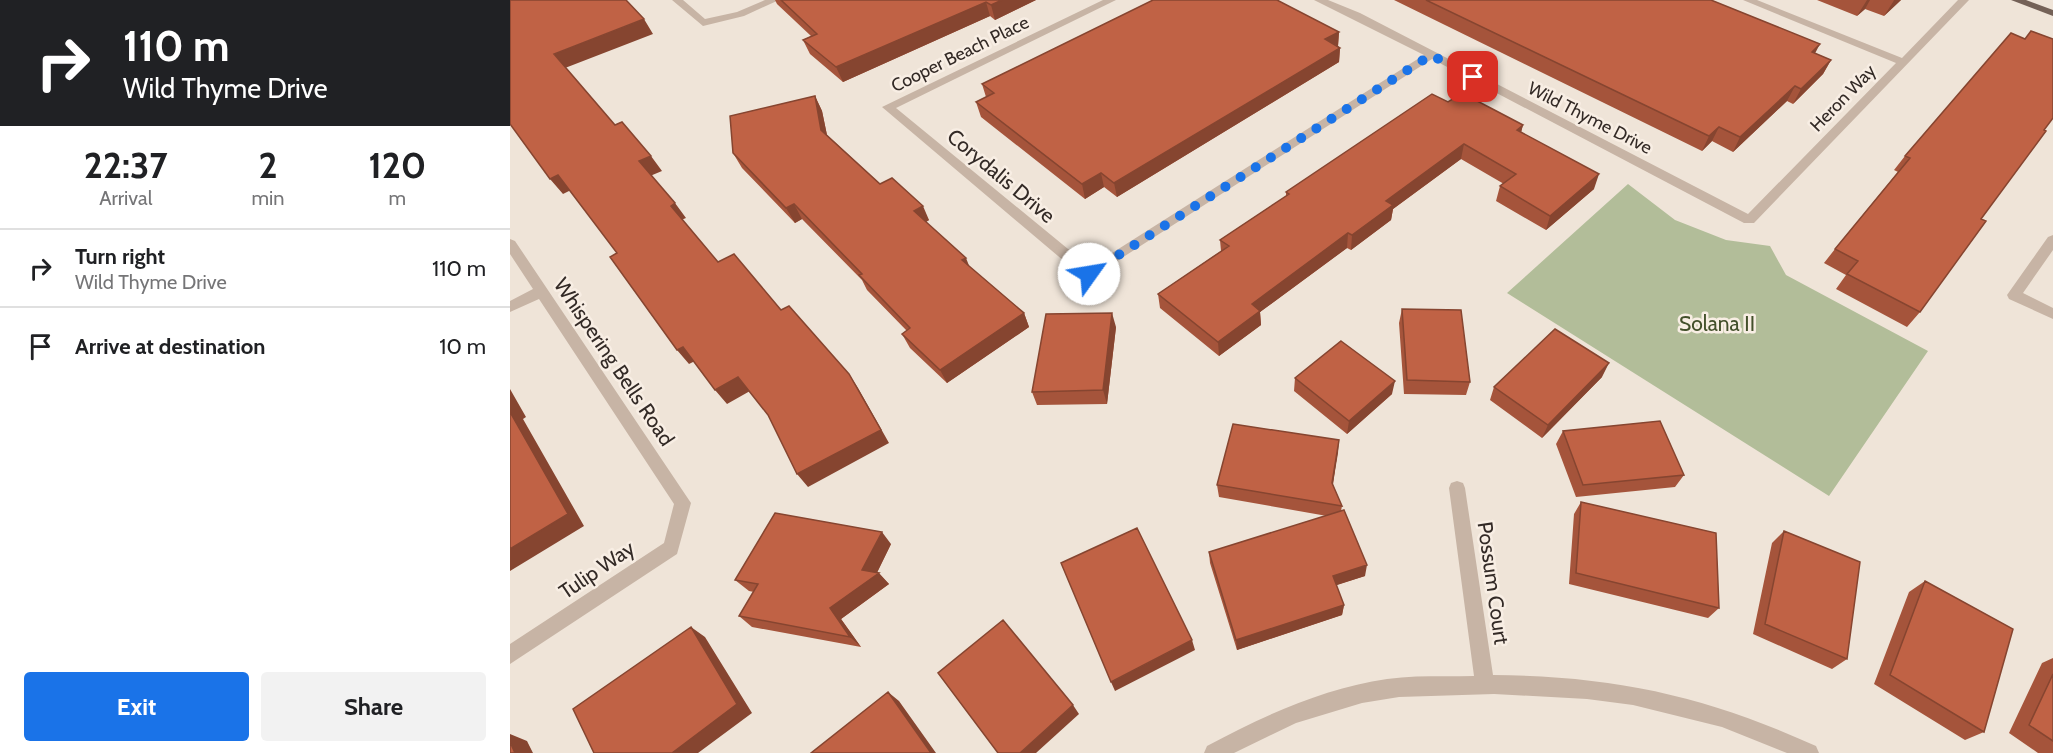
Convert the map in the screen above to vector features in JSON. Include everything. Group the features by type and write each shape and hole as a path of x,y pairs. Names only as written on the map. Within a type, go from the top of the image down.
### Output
{"main road":[{"path":"2016,0 2053,13"}],"street":[{"path":"677,0 703,23 740,14 774,0"},
{"name":"Cooper Beach Place","path":"888,107 1111,0"},
{"name":"Wild Thyme Drive","path":"1319,0 1356,15 1749,220"},
{"path":"1748,0 1903,62"},
{"name":"Heron Way","path":"1749,220 1964,0"},
{"name":"Corydalis Drive","path":"888,107 1089,274 1431,55"},
{"path":"2053,240 2014,295 2053,314"},
{"name":"Whispering Bells Road","path":"510,244 683,503"},
{"path":"510,307 542,291"},
{"name":"Possum Court","path":"1457,488 1485,684"},
{"name":"Tulip Way","path":"510,655 670,548 683,503"},
{"path":"1214,753 1239,739 1306,710 1384,689 1485,684 1588,688 1675,702 1782,739 1809,753"}],"green space":[{"name":"Solana II","path":"1628,184 1675,220 1726,240 1770,246 1786,275 1928,351 1829,496 1507,293"}],"building":[{"path":"510,0 626,0 644,19 554,54 615,125 622,122 651,156 639,161 675,203 671,206 718,262 734,254 781,310 789,306 849,374 881,430 797,474 768,415 738,377 715,390 683,347 677,350 610,257 617,253 558,175 550,179 510,124"},
{"path":"781,0 1002,0 991,5 986,2 836,67 803,40 817,34"},
{"path":"1153,0 1277,0 1339,32 1325,39 1340,48 1114,183 1101,173 1082,184 976,102 994,93 982,84"},
{"path":"1426,0 1711,0 1820,44 1812,52 1831,60 1801,89 1795,86 1740,137 1719,127 1709,136"},
{"path":"2031,31 2053,39 2053,118 2044,130 2046,131 1981,219 1986,221 1920,312 1847,274 1858,261 1835,249 1910,158 1905,156 2011,33 2025,39"},
{"path":"1462,93 1523,125 1517,130 1599,174 1550,216 1500,186 1516,174 1464,144 1386,201 1393,205 1352,235 1348,233 1252,304 1260,311 1218,342 1158,294 1229,246 1220,240 1289,194 1286,192 1432,94 1448,102"},
{"path":"815,96 821,130 880,184 892,178 923,206 914,211 966,258 962,260 1024,313 940,370 902,334 910,328 859,275 862,274 794,204 786,208 733,153 730,116"},
{"path":"1402,309 1461,310 1470,382 1407,380"},
{"path":"1112,313 1103,390 1032,392 1046,314"},
{"path":"1555,329 1609,363 1548,425 1494,387"},
{"path":"1341,341 1395,381 1349,421 1295,378"},
{"path":"510,412 568,514 510,549"},
{"path":"1660,421 1684,475 1583,485 1563,431"},
{"path":"1233,424 1339,440 1332,483 1342,506 1217,485"},
{"path":"1581,502 1716,533 1719,608 1576,573"},
{"path":"1344,510 1367,565 1333,576 1344,605 1236,640 1209,552"},
{"path":"775,513 882,532 862,570 879,573 830,608 850,637 739,616 758,584 735,580"},
{"path":"1137,528 1192,640 1111,682 1061,563"},
{"path":"1784,531 1860,562 1847,659 1765,624"},
{"path":"1925,581 2013,629 1984,732 1890,675"},
{"path":"1003,620 1073,705 1020,753 998,753 938,673"},
{"path":"691,627 737,704 672,753 594,753 573,709"},
{"path":"2053,674 2053,741 2029,725"},
{"path":"888,692 931,753 811,753"},
{"path":"510,742 515,753 510,753"}],"route":[{"path":"1089,274 1431,55 1473,77"}]}
